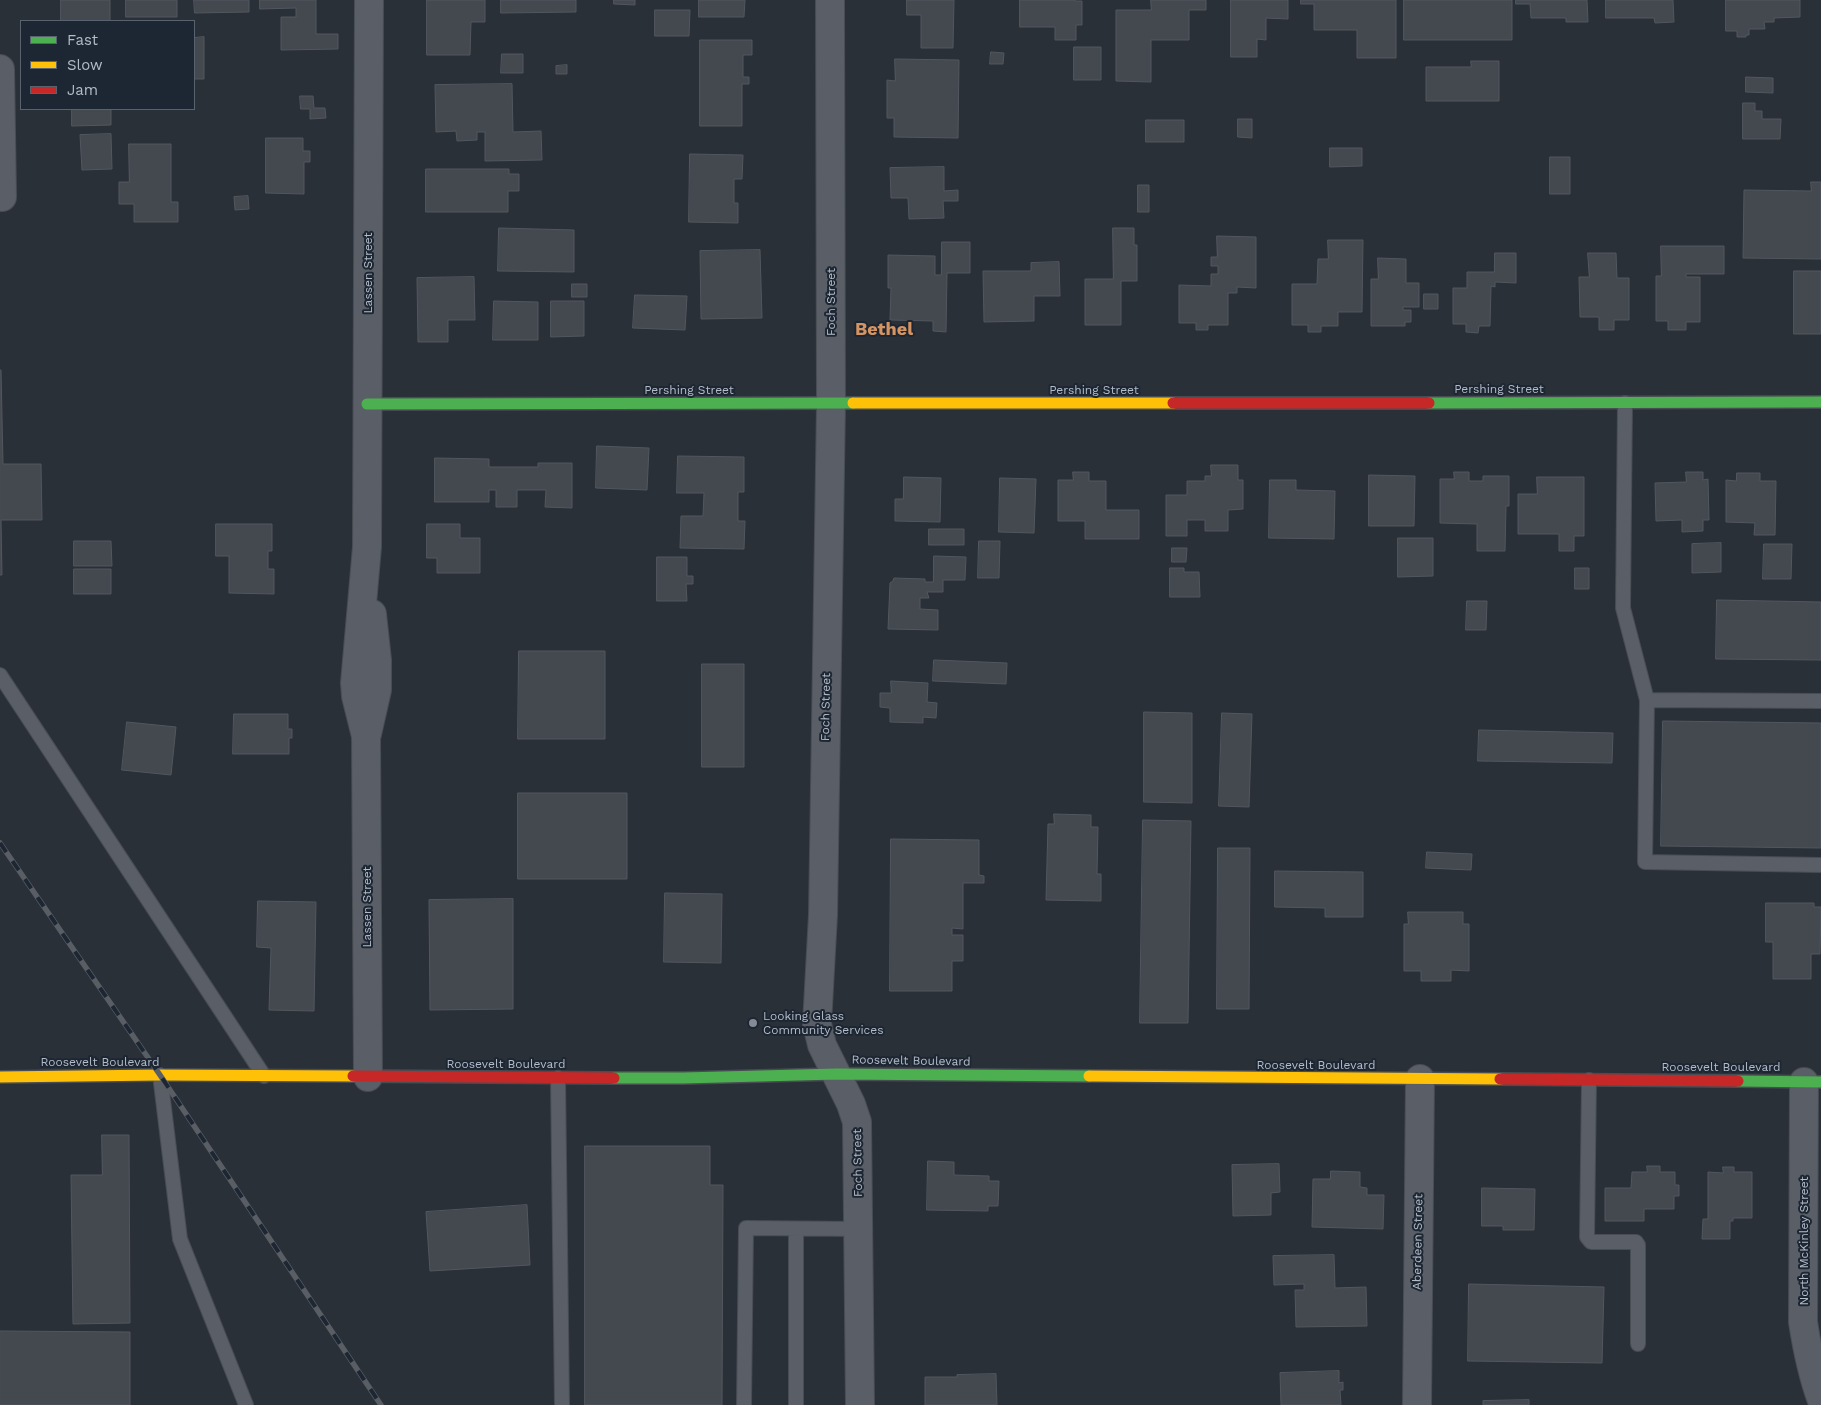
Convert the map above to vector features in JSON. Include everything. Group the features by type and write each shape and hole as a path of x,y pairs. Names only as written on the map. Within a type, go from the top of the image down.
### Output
{"main road":[{"name":"Pershing Street","path":"367,404 1821,402"},
{"name":"Roosevelt Boulevard","path":"0,1076 683,1078 836,1074 1812,1082"}],"street":[{"name":"Lassen Street","path":"368,1078 366,736 356,696 355,683 367,546 369,0"},
{"name":"Foch Street","path":"830,0 831,404 823,915 817,1024 822,1045 851,1104 857,1122 860,1405"},
{"path":"0,69 2,197"},
{"name":"Aberdeen Street","path":"1417,1405 1420,1079"},
{"name":"North McKinley Street","path":"1812,1082 1804,1322 1806,1346 1821,1398"}],"lane":[{"path":"1625,402 1623,608 1647,700 1645,862 1821,865"},
{"path":"0,675 264,1076"},
{"path":"1647,700 1821,701"},
{"path":"160,1075 180,1239 246,1405"},
{"path":"558,1078 562,1405"},
{"path":"1590,1080 1587,1237 1591,1242 1636,1242 1638,1245 1638,1344"},
{"path":"744,1405 746,1228 859,1229"},
{"path":"796,1229 796,1405"}],"building":[{"path":"61,0 110,0 110,20 61,20"},
{"path":"126,0 177,0 177,17 126,17"},
{"path":"194,0 249,0 249,12 195,13"},
{"path":"260,0 316,0 316,34 338,34 338,49 281,50 281,17 296,17 296,8 260,9"},
{"path":"427,0 485,0 485,22 471,22 470,55 427,55"},
{"path":"501,0 576,0 576,12 501,13"},
{"path":"614,0 635,0 635,5 614,4"},
{"path":"699,0 745,0 744,17 699,17"},
{"path":"907,0 954,0 953,48 921,48 921,15 907,15"},
{"path":"1020,0 1082,1 1082,25 1076,25 1076,40 1055,40 1055,27 1020,27"},
{"path":"1151,0 1206,0 1206,10 1189,10 1189,40 1151,40 1151,82 1116,81 1116,10 1151,10"},
{"path":"1231,0 1288,0 1288,19 1266,18 1266,40 1257,39 1257,57 1231,57"},
{"path":"1301,0 1396,0 1396,58 1357,58 1357,30 1314,30 1314,4 1301,4"},
{"path":"1404,0 1512,0 1512,40 1404,40"},
{"path":"1516,0 1587,0 1588,22 1566,22 1566,18 1531,18 1530,4 1516,4"},
{"path":"1606,0 1673,0 1674,22 1655,23 1654,18 1606,18"},
{"path":"1726,0 1800,0 1800,17 1774,18 1774,22 1764,22 1765,29 1749,29 1749,35 1746,35 1746,37 1737,37 1737,31 1726,31"},
{"path":"655,10 690,10 689,36 655,36"},
{"path":"204,37 204,79 195,79 195,38"},
{"path":"700,40 752,40 752,55 743,55 743,77 749,77 749,84 742,84 742,126 700,126"},
{"path":"1074,47 1101,47 1101,80 1074,80"},
{"path":"991,52 1004,53 1003,64 990,64"},
{"path":"502,54 523,54 523,73 501,73"},
{"path":"895,59 959,60 958,138 894,137 894,118 887,118 887,80 895,81"},
{"path":"1471,61 1499,61 1499,101 1426,101 1426,67 1471,67"},
{"path":"567,65 567,74 556,74 556,66"},
{"path":"1746,77 1773,78 1773,93 1746,92"},
{"path":"512,84 513,132 541,131 542,160 485,161 485,132 477,132 477,140 457,141 456,131 436,132 435,85"},
{"path":"300,96 313,96 314,108 325,108 326,118 310,119 310,109 301,109"},
{"path":"1743,103 1755,103 1755,111 1762,111 1762,119 1781,119 1780,139 1743,139"},
{"path":"72,110 111,110 111,125 72,126"},
{"path":"1238,119 1252,119 1252,138 1238,137"},
{"path":"1146,120 1184,120 1184,142 1146,142"},
{"path":"111,134 112,169 82,170 80,135"},
{"path":"266,138 303,138 303,151 310,151 310,162 304,162 304,194 266,193"},
{"path":"129,144 171,144 171,202 178,202 178,222 134,222 134,204 119,204 119,182 129,182"},
{"path":"1330,148 1362,148 1362,166 1330,167"},
{"path":"690,154 743,155 742,179 734,179 734,203 738,203 738,223 689,222"},
{"path":"1550,157 1570,157 1570,194 1550,194"},
{"path":"944,167 944,191 958,190 958,201 943,201 944,218 909,219 908,198 891,198 890,168"},
{"path":"426,169 509,169 509,174 519,174 519,191 508,191 508,212 426,212"},
{"path":"1811,182 1821,182 1821,259 1743,258 1744,190 1811,191"},
{"path":"1138,185 1149,185 1149,212 1138,212"},
{"path":"248,196 249,209 235,210 234,197"},
{"path":"499,228 574,230 574,272 498,271"},
{"path":"1113,228 1134,228 1134,245 1137,245 1137,281 1121,281 1121,325 1085,325 1085,279 1113,279"},
{"path":"1217,236 1256,237 1256,288 1237,287 1237,293 1228,293 1228,325 1208,325 1208,330 1196,330 1196,323 1179,323 1179,285 1211,286 1211,274 1218,274 1218,266 1211,266 1211,257 1217,257"},
{"path":"1328,240 1363,240 1362,312 1338,312 1338,326 1321,326 1321,332 1308,332 1308,325 1292,325 1292,284 1317,284 1318,259 1328,259"},
{"path":"942,242 970,242 970,273 947,273 946,332 933,331 933,321 890,320 891,288 888,288 888,255 935,256 935,275 941,275"},
{"path":"1661,246 1724,246 1724,274 1686,274 1686,277 1700,277 1700,322 1686,322 1686,330 1668,330 1668,321 1656,321 1656,276 1661,276"},
{"path":"760,250 762,318 701,319 700,251"},
{"path":"1495,253 1516,253 1516,283 1495,282 1495,287 1491,286 1490,326 1479,326 1478,333 1466,332 1466,324 1453,324 1453,288 1467,288 1467,272 1494,272"},
{"path":"1588,253 1616,253 1617,278 1629,278 1629,320 1614,320 1614,330 1599,330 1599,317 1580,317 1579,277 1589,277"},
{"path":"1378,258 1406,259 1406,283 1419,283 1419,307 1403,307 1403,310 1411,310 1411,322 1405,322 1405,326 1371,326 1371,279 1378,279"},
{"path":"1059,262 1060,296 1034,296 1034,321 984,322 983,271 1031,271 1031,263"},
{"path":"1794,271 1821,271 1821,334 1794,334"},
{"path":"474,277 475,320 448,320 448,342 418,342 417,278"},
{"path":"572,284 587,284 587,297 572,297"},
{"path":"1424,294 1438,294 1438,309 1424,309"},
{"path":"635,295 687,296 685,330 633,328"},
{"path":"494,301 538,302 538,340 493,340"},
{"path":"551,301 584,301 584,336 551,337"},
{"path":"0,370 3,464 41,464 42,520 1,520 2,575 0,575"},
{"path":"597,446 649,448 647,490 596,488"},
{"path":"678,456 744,457 744,492 738,492 738,521 745,521 744,549 680,548 681,516 703,516 704,493 677,493"},
{"path":"435,458 489,459 489,467 538,467 538,463 572,463 572,508 545,507 546,490 517,490 517,507 496,507 496,490 489,490 489,502 435,502"},
{"path":"1211,465 1238,465 1238,480 1243,480 1243,509 1228,510 1228,531 1205,531 1205,520 1187,520 1187,536 1166,536 1166,495 1187,495 1187,481 1205,481 1205,476 1211,476"},
{"path":"1073,472 1089,472 1089,481 1106,481 1106,510 1139,510 1139,539 1085,539 1085,521 1058,521 1058,480 1073,480"},
{"path":"1454,472 1469,472 1469,481 1483,481 1483,476 1509,476 1509,506 1506,506 1505,551 1477,551 1477,524 1440,523 1440,479 1454,479"},
{"path":"1686,472 1703,472 1703,480 1708,479 1709,520 1703,520 1703,531 1682,532 1682,520 1656,521 1655,483 1686,482"},
{"path":"1737,473 1760,473 1760,481 1776,481 1775,535 1754,535 1755,523 1726,522 1726,480 1736,481"},
{"path":"1369,475 1415,476 1414,526 1369,526"},
{"path":"904,477 941,478 940,522 895,521 895,499 903,499"},
{"path":"1537,477 1584,477 1584,536 1574,536 1574,551 1559,551 1559,534 1518,534 1518,494 1537,494"},
{"path":"1000,478 1036,479 1034,533 999,532"},
{"path":"1270,480 1296,480 1296,490 1335,491 1334,539 1269,538"},
{"path":"216,524 272,524 272,551 268,551 268,569 274,569 274,594 229,593 229,556 216,556"},
{"path":"427,524 460,524 460,538 480,538 480,573 437,573 437,558 427,558"},
{"path":"929,529 964,529 964,545 929,545"},
{"path":"1398,538 1433,538 1433,576 1398,577"},
{"path":"74,541 111,541 112,566 74,566"},
{"path":"979,541 1000,541 999,578 978,578"},
{"path":"1721,543 1721,572 1692,573 1692,544"},
{"path":"1764,544 1792,544 1791,579 1763,579"},
{"path":"1172,548 1187,548 1186,562 1172,562"},
{"path":"934,556 966,557 965,580 943,580 943,592 927,592 929,598 920,598 920,609 938,610 938,630 888,629 890,583 894,578 925,579 925,582 933,582"},
{"path":"657,557 687,557 687,576 693,576 693,584 686,584 687,601 657,601"},
{"path":"1170,568 1184,568 1184,572 1199,572 1200,597 1170,597"},
{"path":"1575,568 1589,568 1589,589 1575,589"},
{"path":"74,569 111,569 111,594 74,594"},
{"path":"1717,600 1821,602 1821,660 1716,659"},
{"path":"1467,601 1487,601 1486,630 1466,630"},
{"path":"519,651 605,651 605,739 518,739"},
{"path":"934,660 1007,663 1006,684 933,681"},
{"path":"702,664 744,664 744,767 702,767"},
{"path":"891,681 928,683 927,702 937,703 936,718 923,717 923,723 890,722 890,708 880,707 880,693 891,693"},
{"path":"1144,712 1192,713 1192,803 1144,802"},
{"path":"1222,713 1252,714 1249,807 1219,806"},
{"path":"234,714 288,714 288,729 292,729 292,738 289,738 289,754 233,754"},
{"path":"1663,721 1821,723 1821,848 1661,846"},
{"path":"127,722 176,727 171,775 122,770"},
{"path":"1479,730 1613,733 1612,763 1478,761"},
{"path":"518,793 627,793 627,879 518,879"},
{"path":"1054,814 1091,815 1091,827 1098,827 1097,874 1101,874 1101,901 1046,900 1048,824 1054,824"},
{"path":"1143,820 1191,821 1188,1023 1140,1023"},
{"path":"891,839 979,840 979,875 984,876 984,883 963,883 963,929 952,928 952,935 963,935 963,961 952,961 952,991 890,991"},
{"path":"1218,848 1250,848 1249,1009 1217,1009"},
{"path":"1427,852 1472,854 1471,870 1426,868"},
{"path":"1275,871 1363,872 1363,917 1325,917 1325,908 1275,907"},
{"path":"665,893 722,894 721,963 664,962"},
{"path":"513,899 513,1009 430,1010 429,900"},
{"path":"258,901 316,902 314,1011 269,1010 271,948 257,947"},
{"path":"1766,903 1814,903 1814,907 1821,907 1820,954 1811,954 1811,979 1773,979 1773,942 1766,942"},
{"path":"1408,912 1463,912 1463,924 1469,924 1469,971 1451,970 1451,981 1421,981 1421,971 1404,971 1404,924 1408,924"},
{"path":"102,1135 129,1135 130,1323 73,1324 71,1175 102,1175"},
{"path":"585,1146 710,1146 710,1185 723,1185 722,1405 585,1405"},
{"path":"928,1161 954,1162 954,1175 989,1176 989,1181 999,1181 998,1206 988,1206 988,1211 927,1210"},
{"path":"1279,1164 1280,1192 1271,1193 1271,1215 1233,1216 1232,1165"},
{"path":"1647,1166 1660,1166 1660,1172 1675,1172 1675,1185 1679,1185 1679,1196 1674,1196 1674,1209 1644,1209 1644,1221 1605,1221 1605,1188 1631,1188 1632,1172 1647,1172"},
{"path":"1723,1167 1734,1167 1734,1172 1752,1172 1752,1218 1733,1218 1733,1221 1730,1221 1730,1239 1702,1239 1703,1219 1708,1219 1708,1172 1723,1173"},
{"path":"1331,1171 1360,1172 1360,1187 1367,1188 1367,1195 1384,1195 1383,1229 1312,1227 1313,1179 1330,1179"},
{"path":"1482,1188 1535,1189 1534,1230 1503,1230 1503,1226 1482,1226"},
{"path":"527,1205 530,1265 430,1271 426,1212"},
{"path":"1334,1255 1335,1288 1366,1287 1367,1326 1296,1327 1295,1290 1304,1290 1304,1284 1274,1285 1273,1256"},
{"path":"1469,1284 1604,1287 1602,1363 1468,1361"},
{"path":"0,1331 130,1332 130,1405 0,1405"},
{"path":"1339,1371 1339,1383 1343,1382 1343,1390 1340,1390 1341,1405 1281,1405 1280,1373"},
{"path":"996,1374 997,1405 925,1405 925,1377"},
{"path":"1529,1400 1529,1405 1483,1405 1483,1401"}],"railway":[{"path":"0,843 160,1075 381,1405"}],"traffic: fast":[{"path":"1429,403 1821,402"},
{"path":"367,404 853,403"},
{"path":"614,1078 837,1074 1089,1076"},
{"path":"1738,1081 1821,1082"}],"traffic: slow":[{"path":"853,403 1173,403"},
{"path":"0,1077 160,1075 353,1076"},
{"path":"1089,1076 1500,1079"}],"traffic: jam":[{"path":"1173,403 1429,403"},
{"path":"353,1076 614,1078"},
{"path":"1500,1079 1738,1081"}],"place":[{"name":"Looking Glass Community Services","path":"753,1023"}],"district":[{"name":"Bethel","path":"884,330"}]}
